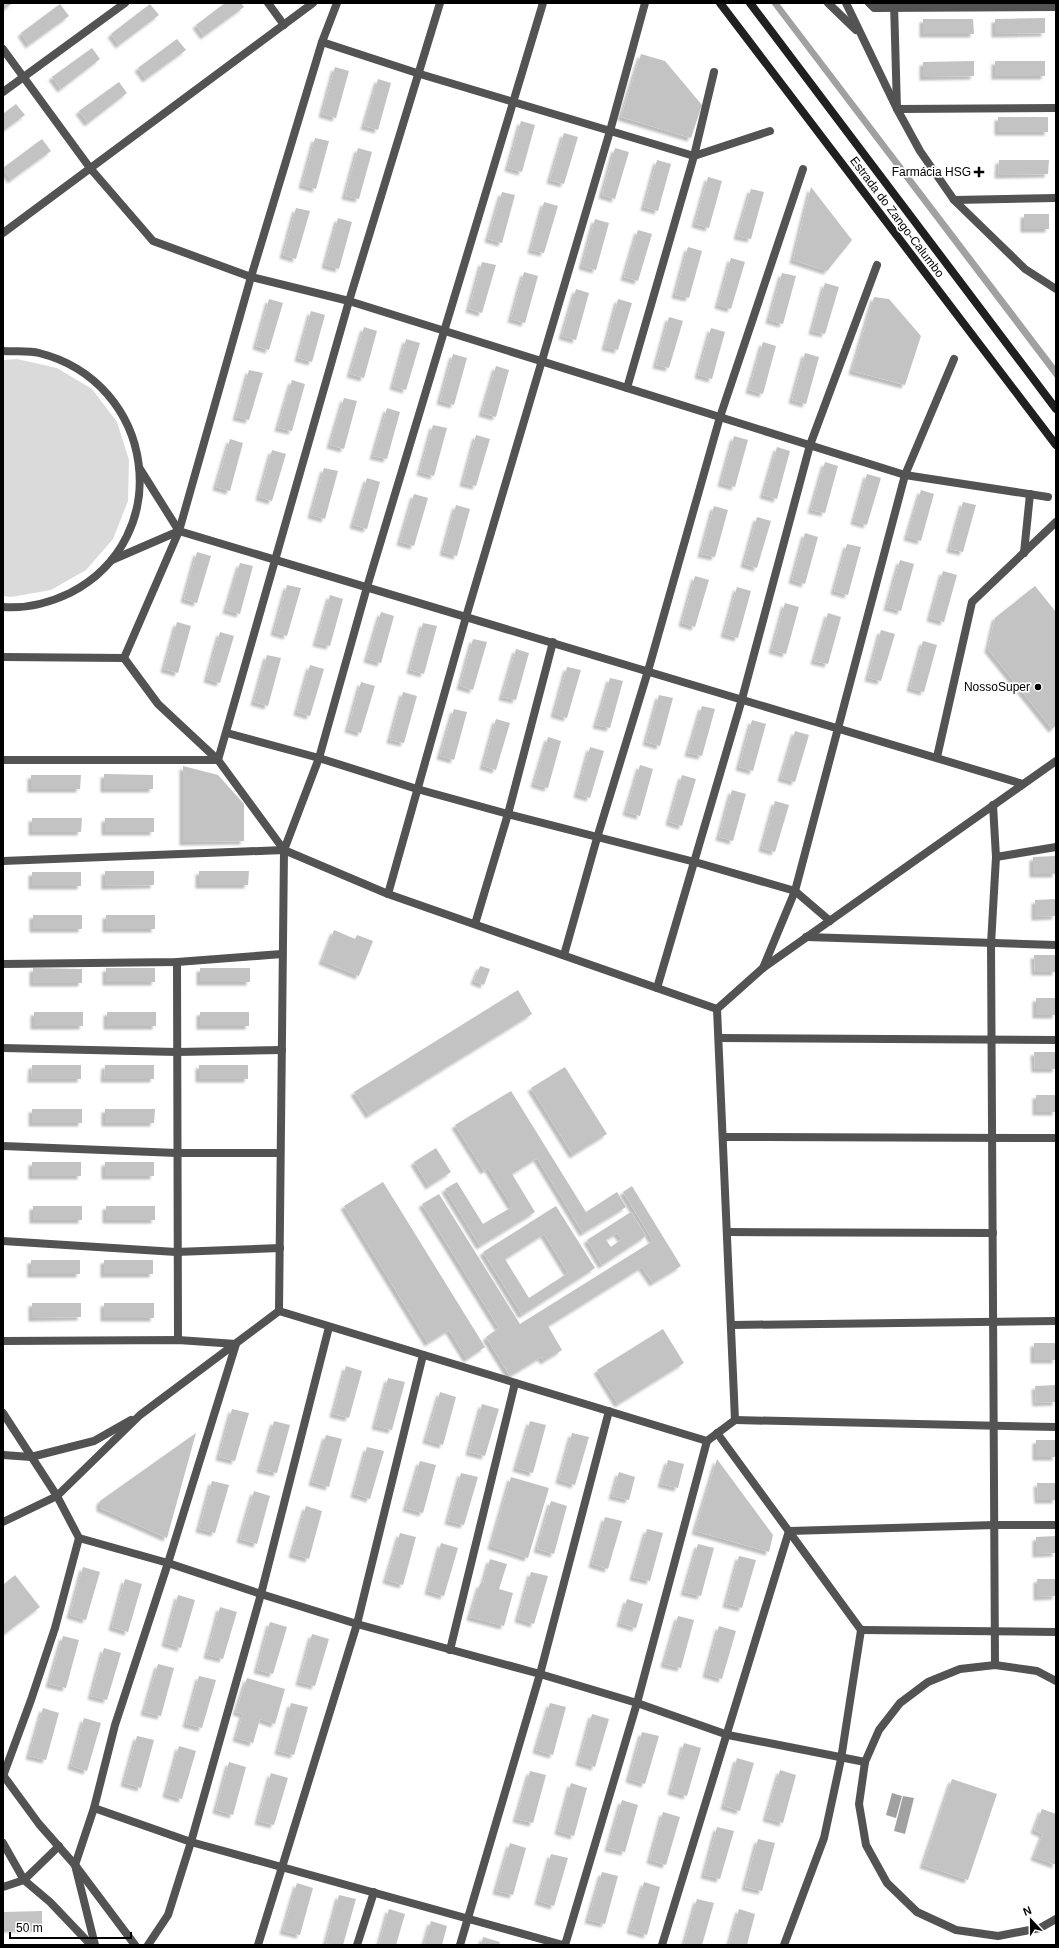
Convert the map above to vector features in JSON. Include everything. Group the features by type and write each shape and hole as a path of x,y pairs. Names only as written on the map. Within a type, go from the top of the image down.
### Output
{"main road":[{"name":"Estrada do Zango-Calumbo","path":"720,3 1056,446"},
{"name":"Estrada do Zango-Calumbo","path":"750,3 1056,409"}],"street":[{"path":"3,92 125,3"},
{"path":"268,3 284,25"},
{"path":"3,233 313,3"},
{"path":"124,658 179,531 251,277 322,42 337,3"},
{"path":"218,760 274,559 349,301 420,74 440,3"},
{"path":"279,1311 284,850 319,758 367,587 543,3"},
{"path":"388,894 466,616 610,131 645,3"},
{"path":"828,3 859,33"},
{"path":"846,3 859,33 920,151 954,200 1025,269 1056,289"},
{"path":"869,3 874,8 894,6 1056,7"},
{"path":"894,6 897,109"},
{"path":"322,42 420,74 694,156 770,131"},
{"path":"3,49 90,168 153,241 251,277 349,301 905,475 1048,497"},
{"path":"627,388 694,156 714,72"},
{"path":"897,109 1056,108"},
{"path":"564,956 597,838 648,671 720,417 803,168"},
{"path":"954,200 1056,198"},
{"path":"657,988 742,699 810,445 877,265"},
{"path":"3,351 39,353 77,368 109,394 131,429 140,469 138,501 129,532 112,560 86,584 54,601 18,608 3,607"},
{"path":"763,968 795,891 905,475 954,359"},
{"path":"140,469 179,531"},
{"path":"1024,553 1030,494"},
{"path":"938,757 972,602 1056,522"},
{"path":"112,560 179,531 938,757 1023,784"},
{"path":"475,924 508,814 553,642"},
{"path":"3,657 124,658"},
{"path":"124,658 158,704 218,760 284,850"},
{"path":"226,733 319,758 417,789 597,838 694,862 795,891 830,921"},
{"path":"3,760 218,760"},
{"path":"717,1009 763,968 1056,761"},
{"path":"993,806 996,857 991,944 995,1665"},
{"path":"996,857 1056,847"},
{"path":"3,861 284,850 388,894 717,1009"},
{"path":"806,938 1056,945"},
{"path":"3,964 177,962 282,954"},
{"path":"177,962 176,1252 178,1340"},
{"path":"717,1009 735,1420"},
{"path":"718,1038 991,1038 1056,1040"},
{"path":"3,1048 177,1052 282,1050"},
{"path":"723,1136 1056,1138"},
{"path":"3,1146 177,1153 280,1153"},
{"path":"727,1232 993,1233"},
{"path":"3,1241 176,1252 280,1248"},
{"path":"279,1311 706,1441"},
{"path":"3,1454 31,1457 94,1441 140,1415 279,1311"},
{"path":"732,1325 1056,1321"},
{"path":"148,1945 168,1914 191,1842 261,1594 329,1327"},
{"path":"3,1341 178,1340 236,1344"},
{"path":"95,1945 75,1865 94,1808 115,1725 168,1563 236,1344"},
{"path":"258,1945 357,1624 423,1355"},
{"path":"450,1650 515,1383"},
{"path":"460,1945 540,1674 609,1412"},
{"path":"3,1413 57,1496 79,1538 55,1628 31,1700 3,1775 39,1824 75,1865 135,1945"},
{"path":"3,1522 57,1496 140,1415"},
{"path":"94,1808 191,1842 283,1866 467,1919 564,1945 636,1702 706,1441 735,1420 993,1427 1056,1427"},
{"path":"717,1433 861,1630 841,1759 824,1838 784,1945"},
{"path":"789,1531 995,1525 1056,1525"},
{"path":"662,1945 728,1735 789,1531"},
{"path":"79,1538 168,1563 357,1624 636,1702 728,1735 841,1759 865,1762"},
{"path":"861,1630 1056,1632"},
{"path":"1056,1680 1037,1671 995,1665 960,1669 928,1682 900,1703 879,1730 865,1762 859,1804 866,1845 887,1883 917,1912 956,1930 998,1936 1040,1928 1056,1919"},
{"path":"3,1843 24,1880 50,1902 91,1945"},
{"path":"3,1887 24,1880 59,1846"},
{"path":"357,1945 374,1892"}],"shaded area":[{"path":"771,3 779,3 1056,367 1056,379"},
{"path":"17,359 57,368 92,389 117,422 129,460 128,501 113,539 86,570 51,590 11,597 3,596 3,360"},
{"path":"892,1793 902,1796 896,1818 886,1815"},
{"path":"903,1796 914,1798 905,1834 894,1831"}],"building":[{"path":"3,3 13,3 3,10"},
{"path":"225,3 241,3 244,7 204,36 196,25"},
{"path":"60,4 69,16 29,45 21,33"},
{"path":"150,4 159,15 119,45 111,34"},
{"path":"1045,18 1045,33 995,34 995,19"},
{"path":"923,19 973,19 974,34 923,34"},
{"path":"177,39 186,50 146,79 138,68"},
{"path":"92,48 100,59 61,89 52,77"},
{"path":"641,54 665,61 702,105 691,138 621,117"},
{"path":"974,61 974,76 923,77 923,62"},
{"path":"995,61 1045,61 1045,76 995,76"},
{"path":"335,67 349,71 336,118 322,114"},
{"path":"378,79 391,83 378,130 364,126"},
{"path":"119,82 127,93 88,123 79,111"},
{"path":"16,104 25,115 3,131 3,114"},
{"path":"998,117 1048,117 1048,132 998,132"},
{"path":"521,121 535,125 522,172 508,168"},
{"path":"564,133 578,137 564,184 550,180"},
{"path":"315,138 329,141 316,189 302,185"},
{"path":"42,139 51,151 11,180 3,168"},
{"path":"358,148 372,152 359,199 345,196"},
{"path":"615,148 629,152 615,199 602,195"},
{"path":"657,160 671,164 658,211 644,207"},
{"path":"999,160 1049,160 1048,174 998,175"},
{"path":"708,177 722,181 709,228 695,224"},
{"path":"811,187 852,240 827,271 793,260"},
{"path":"751,189 764,192 751,239 737,236"},
{"path":"502,192 515,195 502,243 488,239"},
{"path":"544,202 558,206 544,253 531,250"},
{"path":"296,208 310,211 296,259 283,255"},
{"path":"1024,214 1049,214 1049,229 1024,229"},
{"path":"338,218 352,222 339,269 325,265"},
{"path":"595,219 609,223 596,270 582,266"},
{"path":"638,230 652,234 638,281 624,277"},
{"path":"688,247 702,251 689,298 675,295"},
{"path":"731,258 745,262 731,309 718,305"},
{"path":"482,262 496,265 482,313 469,309"},
{"path":"524,272 538,276 525,323 511,319"},
{"path":"782,273 796,276 783,324 769,320"},
{"path":"825,283 839,287 825,334 812,331"},
{"path":"576,289 589,293 576,340 562,336"},
{"path":"874,297 889,299 921,336 905,385 852,371"},
{"path":"269,299 283,303 269,350 256,346"},
{"path":"618,299 632,303 618,350 605,347"},
{"path":"311,311 325,315 312,362 298,358"},
{"path":"669,317 683,321 669,368 656,365"},
{"path":"364,327 377,331 364,378 350,374"},
{"path":"711,328 725,332 712,379 698,375"},
{"path":"406,339 420,343 406,390 393,386"},
{"path":"763,342 776,346 763,394 749,390"},
{"path":"805,353 819,357 806,404 792,400"},
{"path":"453,354 467,358 454,405 440,401"},
{"path":"496,366 509,370 496,417 482,413"},
{"path":"249,370 263,373 249,420 236,417"},
{"path":"292,380 305,384 292,431 278,428"},
{"path":"344,398 357,401 344,449 330,445"},
{"path":"387,408 400,412 387,459 373,456"},
{"path":"433,425 447,428 434,476 420,472"},
{"path":"476,435 490,439 476,486 463,483"},
{"path":"734,436 748,440 735,487 721,483"},
{"path":"230,439 243,443 230,491 216,487"},
{"path":"777,447 790,451 777,499 763,495"},
{"path":"272,450 286,454 272,501 259,497"},
{"path":"825,462 838,466 825,513 811,510"},
{"path":"324,468 338,471 325,519 311,515"},
{"path":"867,474 881,478 867,525 854,521"},
{"path":"367,478 380,482 367,529 353,525"},
{"path":"921,490 934,494 921,541 907,537"},
{"path":"414,494 428,498 414,546 400,542"},
{"path":"963,502 976,505 963,552 950,549"},
{"path":"456,505 470,509 457,556 443,552"},
{"path":"714,506 728,510 715,557 701,554"},
{"path":"757,517 771,521 757,568 744,564"},
{"path":"805,533 818,537 805,584 792,580"},
{"path":"847,544 861,547 848,595 834,591"},
{"path":"197,552 211,556 197,603 184,599"},
{"path":"900,560 914,564 901,611 887,607"},
{"path":"240,563 253,566 240,614 226,610"},
{"path":"943,571 957,575 944,622 930,618"},
{"path":"695,576 709,580 695,627 682,623"},
{"path":"287,585 301,588 287,636 274,632"},
{"name":"NossoSuper","path":"1035,586 1056,612 1056,726 1052,729 988,649 995,618"},
{"path":"737,587 751,591 738,638 724,634"},
{"path":"330,595 343,599 330,646 316,643"},
{"path":"785,603 799,607 786,654 772,650"},
{"path":"381,612 394,616 381,663 367,659"},
{"path":"828,613 841,617 828,664 814,661"},
{"path":"177,622 191,626 178,673 164,669"},
{"path":"423,623 437,626 424,674 410,670"},
{"path":"881,630 895,634 881,681 868,678"},
{"path":"220,632 234,636 220,683 207,679"},
{"path":"473,639 487,642 473,690 460,686"},
{"path":"923,641 937,645 924,692 910,688"},
{"path":"516,649 529,653 516,700 502,697"},
{"path":"267,655 281,658 268,706 254,702"},
{"path":"310,665 324,669 310,716 297,712"},
{"path":"567,667 581,670 567,718 554,714"},
{"path":"610,678 623,681 610,728 596,725"},
{"path":"361,682 375,686 361,733 348,729"},
{"path":"403,692 417,696 404,743 390,740"},
{"path":"659,695 673,698 660,746 646,742"},
{"path":"702,706 715,709 702,756 688,753"},
{"path":"454,709 467,712 454,760 440,756"},
{"path":"496,719 510,723 496,770 483,766"},
{"path":"752,720 766,724 753,771 739,767"},
{"path":"795,731 809,735 795,782 781,778"},
{"path":"548,737 561,741 548,788 534,784"},
{"path":"590,747 604,751 590,798 577,794"},
{"path":"640,765 653,769 640,816 626,812"},
{"path":"183,766 218,775 244,804 244,841 183,842"},
{"path":"104,774 153,775 153,789 104,789"},
{"path":"31,775 81,775 80,789 31,789"},
{"path":"682,775 696,779 682,826 669,822"},
{"path":"732,790 746,794 733,841 719,837"},
{"path":"775,801 789,805 775,852 762,848"},
{"path":"32,818 82,818 81,832 32,832"},
{"path":"105,818 154,818 154,832 105,832"},
{"path":"1056,856 1056,874 1033,874 1033,857"},
{"path":"105,871 154,871 154,885 105,886"},
{"path":"199,871 249,871 248,885 199,885"},
{"path":"32,872 81,872 81,886 32,886"},
{"path":"1056,899 1056,916 1035,917 1035,900"},
{"path":"33,915 82,915 82,929 33,929"},
{"path":"106,915 155,915 155,929 106,929"},
{"path":"334,930 355,939 357,935 373,941 359,976 322,961"},
{"path":"1034,955 1056,955 1056,972 1035,972"},
{"path":"480,966 490,969 484,985 474,981"},
{"path":"33,968 82,969 82,983 33,983"},
{"path":"106,968 155,968 155,982 106,982"},
{"path":"200,968 250,968 250,982 200,982"},
{"path":"518,990 532,1014 369,1115 354,1092"},
{"path":"1036,998 1056,998 1056,1015 1036,1015"},
{"path":"34,1012 83,1012 83,1026 34,1026"},
{"path":"107,1012 156,1012 156,1026 107,1026"},
{"path":"200,1012 249,1012 249,1026 200,1026"},
{"path":"1034,1052 1056,1052 1056,1069 1035,1069"},
{"path":"32,1065 81,1065 81,1079 31,1079"},
{"path":"105,1065 154,1065 154,1079 104,1079"},
{"path":"199,1065 248,1065 248,1079 199,1079"},
{"path":"565,1067 607,1134 573,1155 531,1088"},
{"path":"511,1091 586,1212 617,1192 626,1207 583,1233 537,1158 512,1174 535,1212 480,1246 445,1189 457,1182 483,1224 512,1207 488,1168 484,1171 455,1125"},
{"path":"1036,1095 1056,1095 1056,1112 1036,1112"},
{"path":"32,1109 82,1109 82,1123 32,1123"},
{"path":"105,1109 155,1109 154,1123 105,1123"},
{"path":"436,1148 451,1172 429,1186 414,1162"},
{"path":"32,1162 81,1162 81,1176 32,1176"},
{"path":"105,1162 154,1162 154,1176 105,1176"},
{"path":"383,1182 485,1347 467,1359 449,1330 428,1343 344,1206"},
{"path":"632,1186 681,1266 653,1283 642,1267 548,1326 562,1350 544,1361 541,1357 510,1376 486,1337 499,1328 422,1204 439,1194 520,1324 653,1241 623,1192"},
{"path":"33,1206 82,1206 82,1220 33,1220"},
{"path":"106,1206 155,1206 155,1220 106,1220"},
{"path":"556,1206 595,1268 522,1315 483,1252","holes":["544,1234 568,1273 529,1298 505,1259"]},
{"path":"631,1212 646,1236 602,1265 587,1240","holes":["617,1233 622,1239 611,1247 606,1240"]},
{"path":"31,1260 80,1260 80,1274 31,1274"},
{"path":"104,1260 153,1260 153,1274 104,1274"},
{"path":"32,1303 81,1303 81,1317 32,1318"},
{"path":"104,1303 154,1303 154,1318 104,1318"},
{"path":"663,1329 684,1363 618,1404 597,1370"},
{"path":"1034,1343 1056,1343 1056,1360 1034,1360"},
{"path":"346,1366 362,1371 349,1418 333,1414"},
{"path":"388,1378 405,1382 392,1430 375,1426"},
{"path":"1056,1385 1056,1402 1036,1403 1035,1386"},
{"path":"440,1392 456,1397 443,1445 426,1440"},
{"path":"482,1404 499,1409 485,1456 469,1452"},
{"path":"232,1409 249,1413 235,1461 219,1457"},
{"path":"274,1421 290,1425 277,1473 260,1469"},
{"path":"530,1421 546,1425 533,1473 516,1468"},
{"path":"196,1433 167,1538 100,1508 100,1501"},
{"path":"572,1433 589,1437 575,1485 559,1480"},
{"path":"326,1435 342,1439 329,1487 312,1482"},
{"path":"1036,1440 1056,1440 1056,1457 1036,1457"},
{"path":"367,1447 384,1451 370,1499 354,1494"},
{"path":"717,1459 773,1535 769,1552 695,1531"},
{"path":"668,1460 684,1464 678,1488 661,1484"},
{"path":"420,1461 436,1465 423,1513 406,1508"},
{"path":"619,1472 635,1477 629,1500 612,1496"},
{"path":"461,1473 478,1477 464,1525 448,1521"},
{"path":"511,1477 549,1488 528,1558 491,1546"},
{"path":"212,1481 229,1485 215,1533 199,1529"},
{"path":"1037,1483 1056,1483 1056,1500 1038,1500"},
{"path":"254,1491 270,1496 257,1544 240,1539"},
{"path":"551,1501 567,1506 554,1554 537,1549"},
{"path":"306,1506 322,1511 309,1559 292,1554"},
{"path":"605,1517 622,1521 608,1569 592,1564"},
{"path":"647,1529 663,1533 650,1581 633,1577"},
{"path":"400,1533 416,1537 403,1585 386,1580"},
{"path":"1056,1536 1056,1553 1036,1554 1036,1537"},
{"path":"441,1543 458,1548 444,1596 428,1591"},
{"path":"698,1544 714,1548 701,1596 684,1592"},
{"path":"739,1556 756,1560 742,1608 726,1604"},
{"path":"490,1559 507,1564 499,1589 513,1593 504,1626 470,1617 480,1584 483,1584"},
{"path":"83,1567 100,1572 86,1620 70,1615"},
{"path":"531,1572 548,1576 534,1624 518,1619"},
{"path":"15,1575 40,1607 3,1635 3,1585"},
{"path":"125,1579 142,1584 128,1632 112,1627"},
{"path":"1037,1579 1056,1579 1056,1596 1037,1597"},
{"path":"178,1595 195,1600 181,1648 165,1643"},
{"path":"627,1599 643,1604 636,1628 620,1623"},
{"path":"220,1607 237,1612 223,1659 207,1655"},
{"path":"678,1616 694,1620 681,1668 664,1664"},
{"path":"270,1622 287,1627 273,1674 257,1670"},
{"path":"719,1626 736,1631 722,1679 706,1674"},
{"path":"312,1634 329,1639 315,1686 299,1682"},
{"path":"63,1636 79,1640 66,1688 49,1684"},
{"path":"104,1648 121,1653 107,1700 91,1696"},
{"path":"158,1664 174,1668 161,1716 144,1712"},
{"path":"199,1676 216,1680 202,1728 186,1724"},
{"path":"247,1678 285,1689 275,1724 260,1719 253,1743 236,1738 243,1714 236,1712"},
{"path":"291,1703 308,1707 294,1755 278,1751"},
{"path":"550,1703 566,1707 553,1755 536,1750"},
{"path":"43,1708 59,1713 46,1760 29,1756"},
{"path":"592,1714 609,1719 595,1767 579,1762"},
{"path":"84,1718 101,1723 87,1771 71,1766"},
{"path":"642,1732 659,1736 645,1784 629,1779"},
{"path":"137,1736 154,1740 141,1788 124,1783"},
{"path":"684,1743 701,1748 687,1796 671,1791"},
{"path":"179,1746 196,1751 182,1799 166,1794"},
{"path":"737,1758 754,1763 740,1811 724,1806"},
{"path":"229,1762 246,1767 233,1815 216,1810"},
{"path":"780,1770 796,1775 783,1823 766,1818"},
{"path":"530,1771 546,1775 533,1823 516,1819"},
{"path":"271,1773 288,1778 274,1825 258,1821"},
{"path":"952,1779 997,1794 968,1880 923,1865"},
{"path":"571,1783 587,1788 574,1836 558,1831"},
{"path":"622,1800 638,1805 625,1852 608,1848"},
{"path":"1042,1809 1056,1814 1056,1865 1034,1857 1043,1834 1034,1830"},
{"path":"663,1812 680,1817 666,1865 650,1860"},
{"path":"717,1827 734,1831 720,1879 704,1875"},
{"path":"758,1839 775,1843 762,1891 745,1887"},
{"path":"510,1843 526,1848 513,1895 496,1891"},
{"path":"551,1854 568,1858 554,1906 538,1901"},
{"path":"602,1872 618,1876 605,1924 588,1920"},
{"path":"644,1882 660,1887 647,1935 630,1930"},
{"path":"297,1883 313,1888 300,1935 283,1931"},
{"path":"339,1895 356,1899 343,1945 334,1945 326,1943"},
{"path":"697,1899 714,1903 702,1945 684,1945"},
{"path":"389,1909 405,1914 396,1945 379,1945"},
{"path":"739,1909 755,1914 747,1945 729,1945"},
{"path":"42,1911 42,1928 3,1929 3,1912"},
{"path":"431,1921 447,1926 442,1945 424,1945"},
{"path":"483,1937 500,1942 499,1945 481,1945"}],"place":[{"name":"Farmácia HSG","path":"979,172"},
{"name":"NossoSuper","path":"1038,687"}]}
